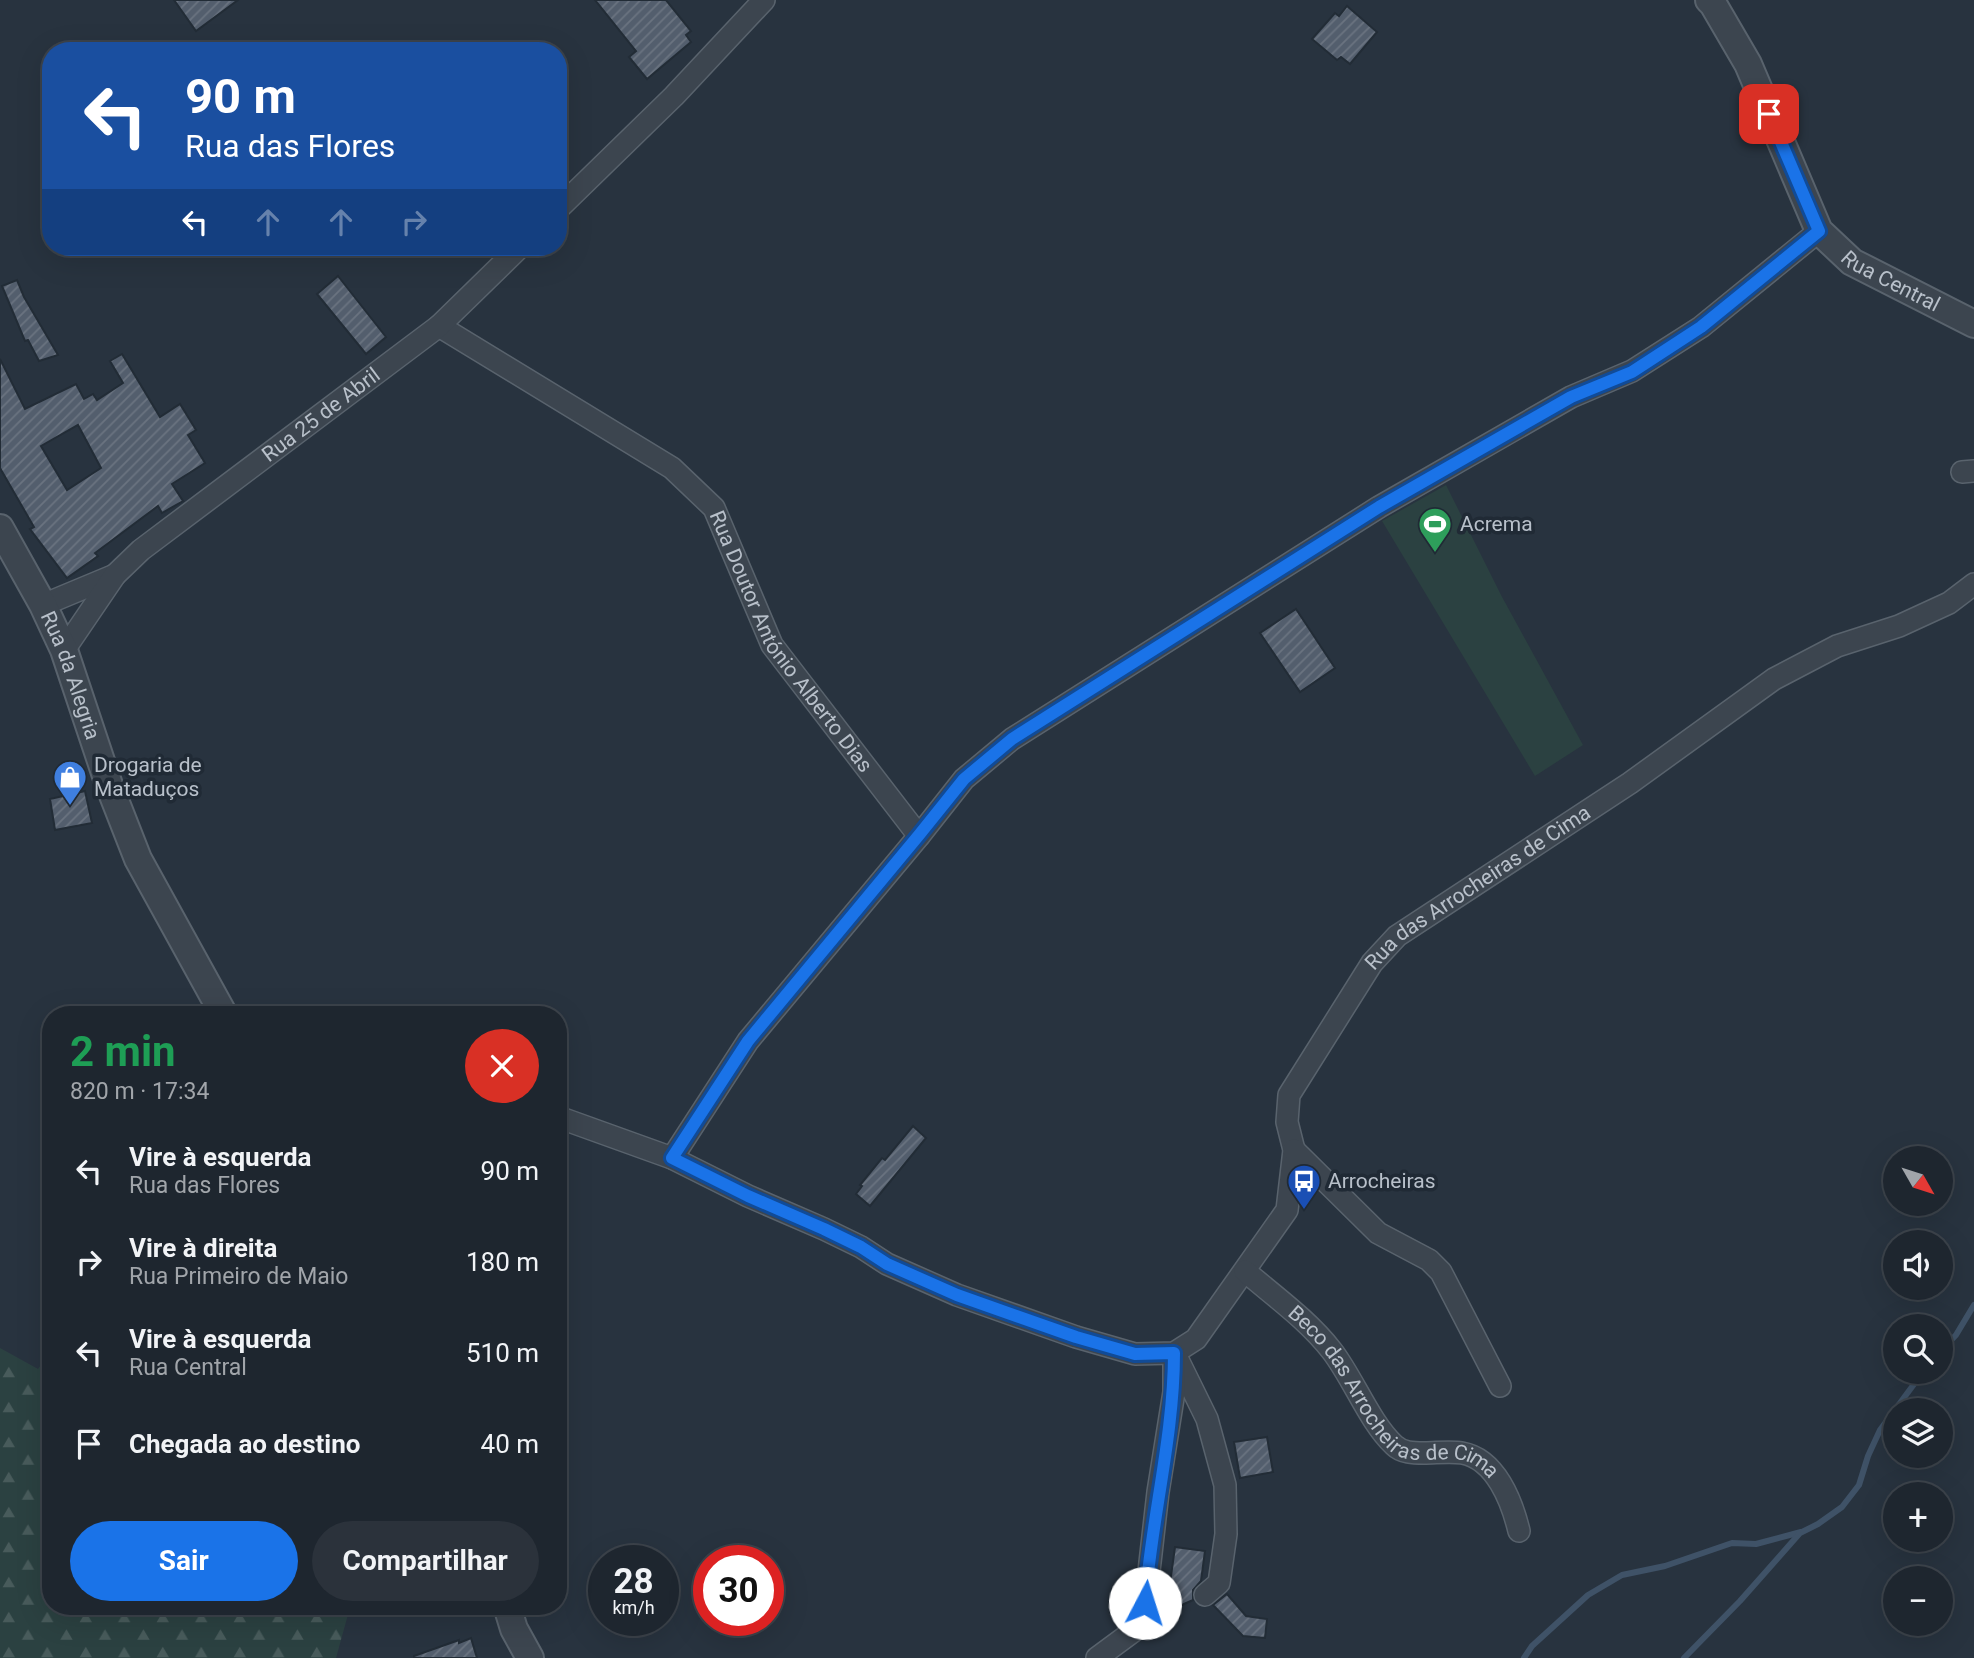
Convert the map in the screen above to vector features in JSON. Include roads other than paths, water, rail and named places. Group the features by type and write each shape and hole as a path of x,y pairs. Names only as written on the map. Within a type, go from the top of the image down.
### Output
{"street":[{"path":"567,200 674,96 764,0"},
{"name":"Rua Central","path":"1709,0 1748,64 1819,231 1853,262 1974,324"},
{"path":"672,1158 748,1041 964,779 1012,739 1379,507 1571,397 1632,372 1701,327 1819,231"},
{"name":"Rua 25 de Abril","path":"64,650 115,575 141,550 439,326 511,256"},
{"name":"Rua Doutor António Alberto Dias","path":"439,326 672,468 714,508 772,645 919,835"},
{"name":"Rua da Alegria","path":"0,528 7,556 43,606 64,650 109,785 138,859 219,1006"},
{"name":"Rua 25 de Abril","path":"43,606 115,575"},
{"name":"Rua das Arrocheiras de Cima","path":"1174,1353 1196,1339 1287,1210 1294,1150 1287,1122 1289,1095 1371,963 1397,936 1630,783 1773,679 1837,646 1924,615 1949,603 1974,584"},
{"path":"567,1120 672,1158 861,1247 887,1264 957,1295 1076,1337 1135,1354 1174,1353"},
{"path":"1294,1150 1378,1233 1429,1260 1441,1272 1500,1386"},
{"name":"Beco das Arrocheiras de Cima","path":"1245,1271 1311,1328 1331,1349 1395,1446 1408,1452 1462,1453 1480,1460 1500,1483 1510,1501 1519,1531"},
{"path":"1174,1353 1207,1419 1225,1485 1226,1534 1219,1583 1205,1595"},
{"path":"1097,1658 1143,1624 1156,1505 1174,1392 1174,1353"},
{"path":"509,1615 513,1629 530,1658"}],"waterway":[{"path":"1953,1338 1974,1305"},
{"path":"1684,1658 1740,1601 1800,1533 1842,1507 1859,1485 1880,1430 1914,1384"},
{"path":"1524,1658 1532,1646 1588,1595 1622,1575 1665,1566 1732,1543 1756,1544 1801,1532"}],"place":[{"name":"Acrema","path":"1435,554"},
{"name":"Drogaria de Mataduços","path":"70,807"},
{"name":"Arrocheiras","path":"1304,1211"}]}
